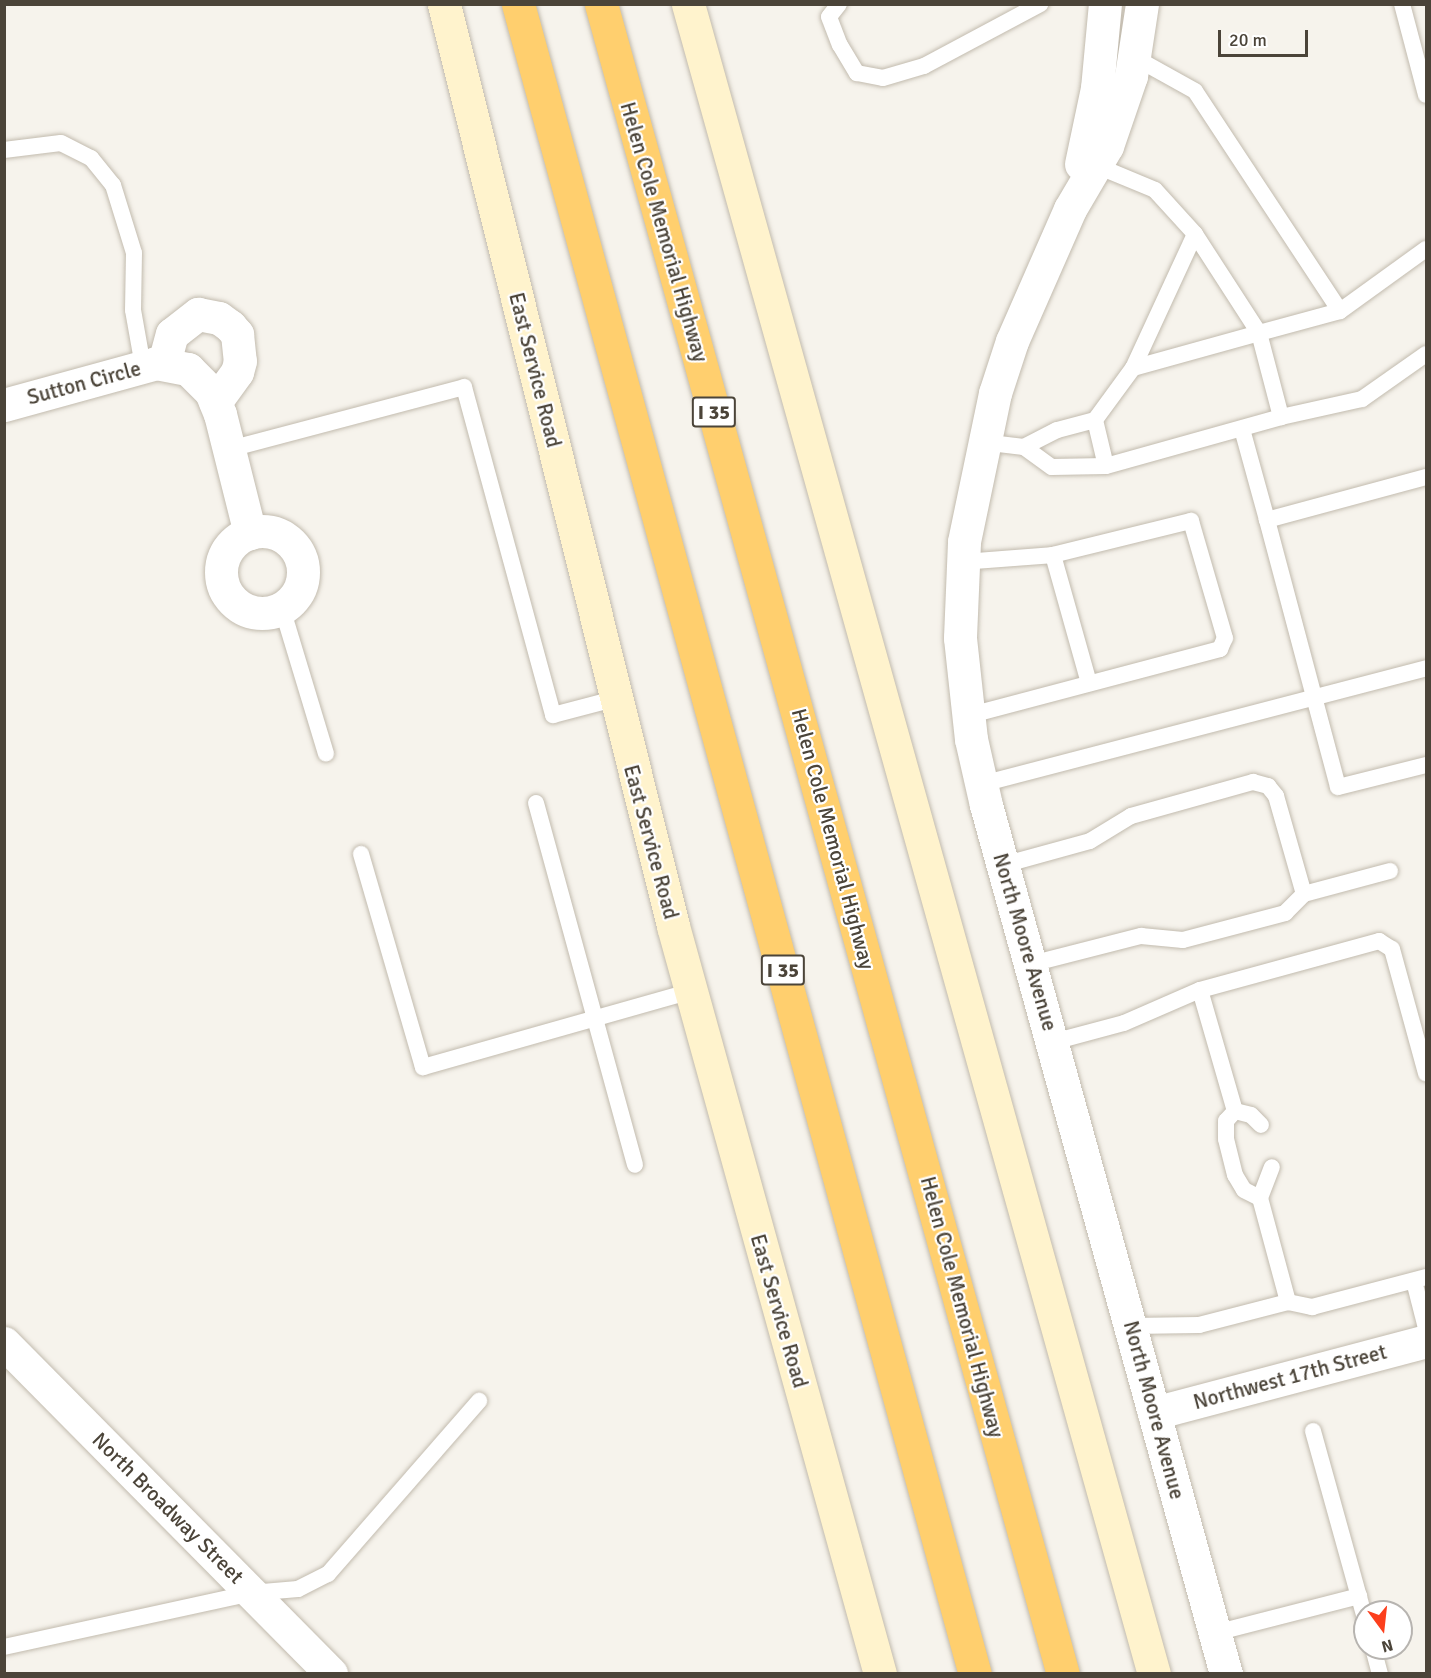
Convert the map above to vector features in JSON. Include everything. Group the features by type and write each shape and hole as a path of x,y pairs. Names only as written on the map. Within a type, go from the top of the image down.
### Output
{"highway":[{"name":"I 35","path":"518,4 975,1674"},
{"name":"Helen Cole Memorial Highway","path":"601,4 1063,1674"}],"main road":[{"name":"East Service Road","path":"444,4 614,699 691,991 880,1674"},
{"path":"688,4 1154,1674"}],"street":[{"name":"North Moore Avenue","path":"1070,209 1090,128 1105,4"},
{"name":"North Moore Avenue","path":"1142,4 1134,57 1107,146 1070,209 1012,341 982,442 962,562 960,638 967,716 981,784 1226,1674"},
{"name":"Sutton Circle","path":"153,365 172,334 198,314 219,318 237,334 240,361 237,372 216,402"},
{"name":"Sutton Circle","path":"4,405 153,365 188,369 199,377 216,402 250,533"},
{"path":"250,533 282,536 300,557 303,571 300,588 282,608 261,613 242,608 227,594 221,575 223,559 230,546 250,533"},
{"name":"Northwest 17th Street","path":"1154,1413 1426,1341"},
{"name":"North Broadway Street","path":"4,1342 331,1674"}],"lane":[{"path":"839,4 829,17 840,45 857,73 883,78 924,66 1040,4"},
{"path":"1402,4 1426,94"},
{"path":"1134,57 1195,91 1340,311"},
{"path":"4,150 61,143 91,158 113,185 134,253 133,310 153,365"},
{"path":"1095,165 1155,190 1195,234 1259,333 1281,417"},
{"path":"1024,447 1058,430 1095,420 1132,368 1195,234"},
{"path":"1132,368 1340,311 1426,249"},
{"path":"982,442 1024,447 1052,467 1106,466 1281,417 1362,399 1426,354"},
{"path":"230,449 464,387 553,715 614,699"},
{"path":"1095,420 1106,466"},
{"path":"1242,429 1338,787 1426,765"},
{"path":"1267,520 1426,477"},
{"path":"962,562 1053,555 1188,520 1194,523 1224,644 1220,649 967,716"},
{"path":"1053,555 1089,683"},
{"path":"282,608 326,754"},
{"path":"981,784 1314,695 1426,668"},
{"path":"1003,865 1090,841 1131,816 1253,782 1268,786 1276,796 1304,894"},
{"path":"536,803 635,1165"},
{"path":"361,854 423,1067 691,991"},
{"path":"1031,964 1142,936 1183,940 1285,913 1304,894 1390,871"},
{"path":"1053,1042 1124,1023 1200,990 1379,941 1387,943 1426,1073"},
{"path":"1200,990 1235,1112"},
{"path":"1235,1112 1251,1114 1261,1125"},
{"path":"1235,1112 1226,1121 1226,1139 1235,1175 1244,1190 1260,1198"},
{"path":"1272,1167 1260,1198 1288,1302"},
{"path":"1131,1326 1199,1325 1288,1302 1312,1307 1420,1279 1426,1328"},
{"path":"4,1647 251,1593 298,1589 328,1574 479,1401"},
{"path":"1313,1431 1360,1600"},
{"path":"1215,1633 1359,1596"}]}
